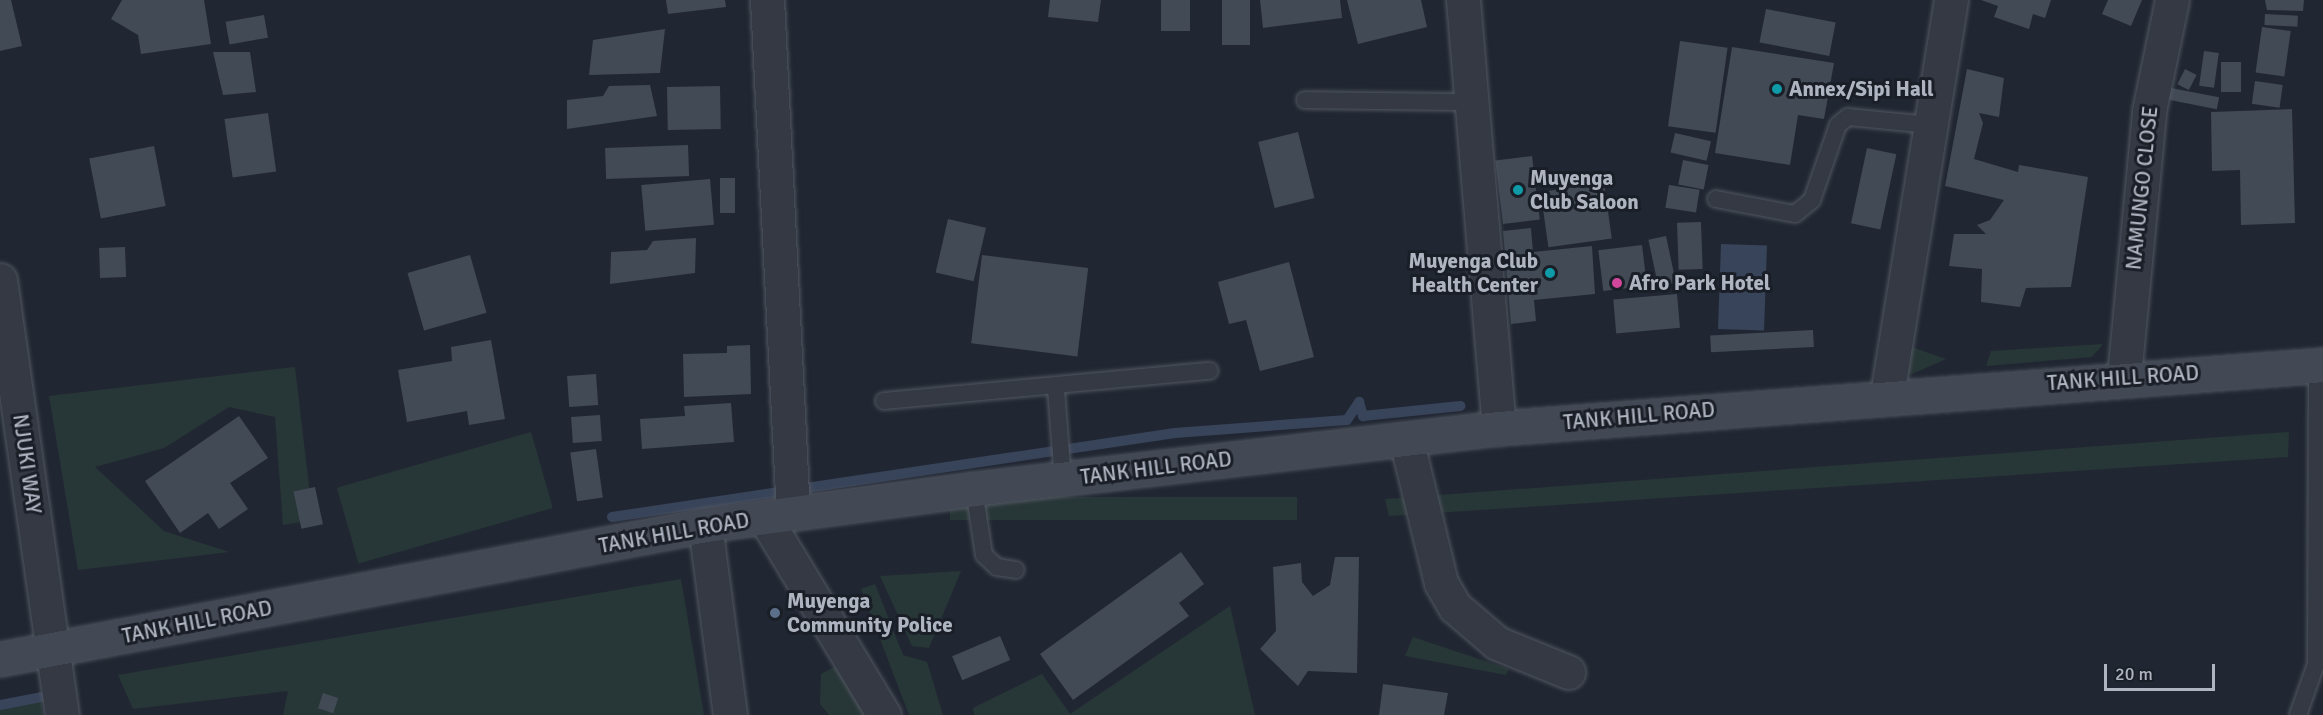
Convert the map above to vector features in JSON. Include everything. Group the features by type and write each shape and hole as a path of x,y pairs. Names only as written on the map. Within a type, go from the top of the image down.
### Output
{"street":[{"path":"767,0 779,516 884,715"},
{"path":"1463,0 1499,428"},
{"path":"1887,394 1951,0"},
{"name":"NAMUNGO CLOSE","path":"2124,377 2149,111 2172,0"},
{"name":"NJUKI WAY","path":"0,280 62,715"},
{"name":"TANK HILL ROAD","path":"0,659 705,525 974,489 1499,428 1887,394 2320,365"},
{"path":"1406,439 1438,573 1455,608 1497,643 1568,672"},
{"path":"705,525 730,715"}],"lane":[{"path":"1305,100 1471,102"},
{"path":"1716,199 1795,214 1812,200 1838,125 1848,117 1930,125"},
{"path":"2298,715 2316,664 2320,365"},
{"path":"884,401 1056,389 1210,371"},
{"path":"1056,389 1063,479"},
{"path":"974,489 984,555 997,567 1016,570"}],"shaded area":[{"path":"1900,343 1946,359 1912,374 1894,370"},
{"path":"2103,344 2092,357 1986,366 1991,351"},
{"path":"295,367 313,520 283,525 275,417 229,407 164,448 95,467 164,531 229,552 78,570 49,396"},
{"path":"531,432 553,508 359,564 337,488"},
{"path":"2289,432 2288,457 1389,516 1385,499"},
{"path":"950,497 1297,497 1297,520 950,520"},
{"path":"961,571 929,648 912,646 880,576"},
{"path":"681,579 704,715 283,715 288,691 133,709 118,675"},
{"path":"875,584 903,655 927,662 943,715 909,715 861,589"},
{"path":"1230,606 1255,715 974,715 973,708 1042,674 1070,714"},
{"path":"1413,637 1509,669 1506,675 1405,656"},
{"path":"843,662 868,715 829,715 820,704 821,674"},
{"path":"41,701 43,715 0,715 0,708"}],"water":[{"path":"1721,244 1767,246 1764,331 1718,329"}],"building":[{"path":"0,0 11,0 22,46 0,51"},
{"path":"122,0 204,0 211,44 141,54 138,35 111,19"},
{"path":"666,0 725,0 726,7 668,14"},
{"path":"1050,0 1101,0 1098,22 1048,17"},
{"path":"1161,0 1190,0 1190,31 1161,31"},
{"path":"1222,0 1250,0 1250,45 1222,45"},
{"path":"1260,0 1340,0 1342,18 1263,28"},
{"path":"1347,0 1421,0 1427,27 1358,44"},
{"path":"1981,0 2051,0 2045,18 2033,14 2029,29 1994,17 1998,6"},
{"path":"2108,0 2142,0 2131,26 2102,14"},
{"path":"2265,0 2304,0 2303,11 2267,10"},
{"path":"1766,9 1836,23 1829,56 1760,42"},
{"path":"2265,14 2298,16 2297,27 2264,25"},
{"path":"264,15 268,38 230,44 226,22"},
{"path":"2262,27 2291,31 2284,77 2256,73"},
{"path":"665,29 660,73 589,75 593,40"},
{"path":"1680,41 1728,48 1716,133 1668,126"},
{"name":"Annex/Sipi Hall","path":"1732,47 1834,63 1824,119 1798,115 1790,165 1715,153"},
{"path":"2204,51 2219,53 2214,88 2199,86"},
{"path":"213,52 250,52 256,92 223,95"},
{"path":"2221,62 2241,62 2241,92 2221,92"},
{"path":"1967,69 2004,78 1999,117 1979,113 1983,123 1974,159 2018,172 2019,165 2088,177 2071,287 2026,288 2020,307 1981,302 1982,269 1949,266 1954,234 1986,234 1977,225 1990,220 2004,200 1945,186"},
{"path":"2185,69 2197,75 2189,90 2177,84"},
{"path":"2255,81 2283,85 2280,108 2252,104"},
{"path":"650,85 657,116 567,129 567,100 603,96 609,86"},
{"path":"720,86 721,129 668,130 667,87"},
{"path":"2171,88 2219,97 2217,109 2169,100"},
{"path":"2292,109 2295,223 2241,225 2240,170 2212,171 2211,112"},
{"path":"268,113 276,171 233,178 224,119"},
{"path":"1298,132 1314,198 1275,208 1258,142"},
{"path":"1675,133 1711,141 1707,161 1671,152"},
{"path":"688,145 689,176 606,179 605,148"},
{"path":"154,146 166,206 101,218 89,159"},
{"path":"1867,148 1896,154 1880,230 1851,223"},
{"name":"Muyenga Club Saloon","path":"1532,156 1540,220 1503,224 1495,161"},
{"path":"1683,160 1709,165 1704,190 1678,185"},
{"path":"720,178 735,178 735,213 720,213"},
{"path":"710,179 714,225 645,231 641,185"},
{"path":"1604,183 1612,238 1548,247 1541,192"},
{"path":"1669,185 1700,190 1696,213 1665,208"},
{"path":"948,219 986,228 974,281 936,273"},
{"path":"1701,222 1703,269 1679,270 1677,223"},
{"name":"Muyenga Club Health Center","path":"1531,228 1533,252 1592,246 1595,294 1534,300 1536,321 1511,324 1503,231"},
{"path":"1666,236 1676,283 1658,287 1648,240"},
{"path":"696,238 695,273 610,284 611,252 647,250 653,241"},
{"path":"1642,245 1647,286 1603,291 1598,250"},
{"path":"125,247 126,277 100,278 99,248"},
{"path":"470,255 487,313 424,331 408,273"},
{"path":"982,255 1088,268 1077,356 971,343"},
{"path":"1289,262 1314,357 1260,371 1246,320 1229,324 1218,282"},
{"path":"1677,294 1680,328 1616,333 1613,300"},
{"path":"1813,330 1814,347 1711,352 1710,335"},
{"path":"491,340 505,419 469,425 467,411 407,422 398,370 452,361 451,347"},
{"path":"750,345 751,394 684,397 683,354 727,353 727,346"},
{"path":"596,374 598,405 569,407 567,376"},
{"path":"731,403 734,442 642,449 640,419 685,416 684,406"},
{"path":"600,415 602,441 573,443 571,417"},
{"path":"239,416 268,458 230,483 248,509 219,529 208,513 180,533 145,481"},
{"path":"596,449 603,498 577,501 570,453"},
{"path":"315,487 323,524 301,529 293,492"},
{"path":"1181,552 1204,584 1179,603 1189,616 1073,700 1040,654"},
{"path":"1335,557 1359,557 1357,673 1308,671 1298,686 1260,649 1276,631 1273,567 1301,563 1302,582 1313,596 1330,585"},
{"path":"1000,636 1010,660 962,680 952,656"},
{"path":"1383,684 1448,693 1444,715 1379,715"},
{"path":"323,693 338,698 333,713 318,708"}],"waterway":[{"path":"612,517 1175,433 1347,420 1359,402 1363,416 1460,406"},
{"path":"0,705 42,697"}],"place":[{"name":"Annex/Sipi Hall","path":"1777,89"},
{"name":"Muyenga Club Saloon","path":"1518,190"},
{"name":"Muyenga Club Health Center","path":"1550,273"},
{"name":"Afro Park Hotel","path":"1617,283"},
{"name":"Muyenga Community Police","path":"775,613"}]}
